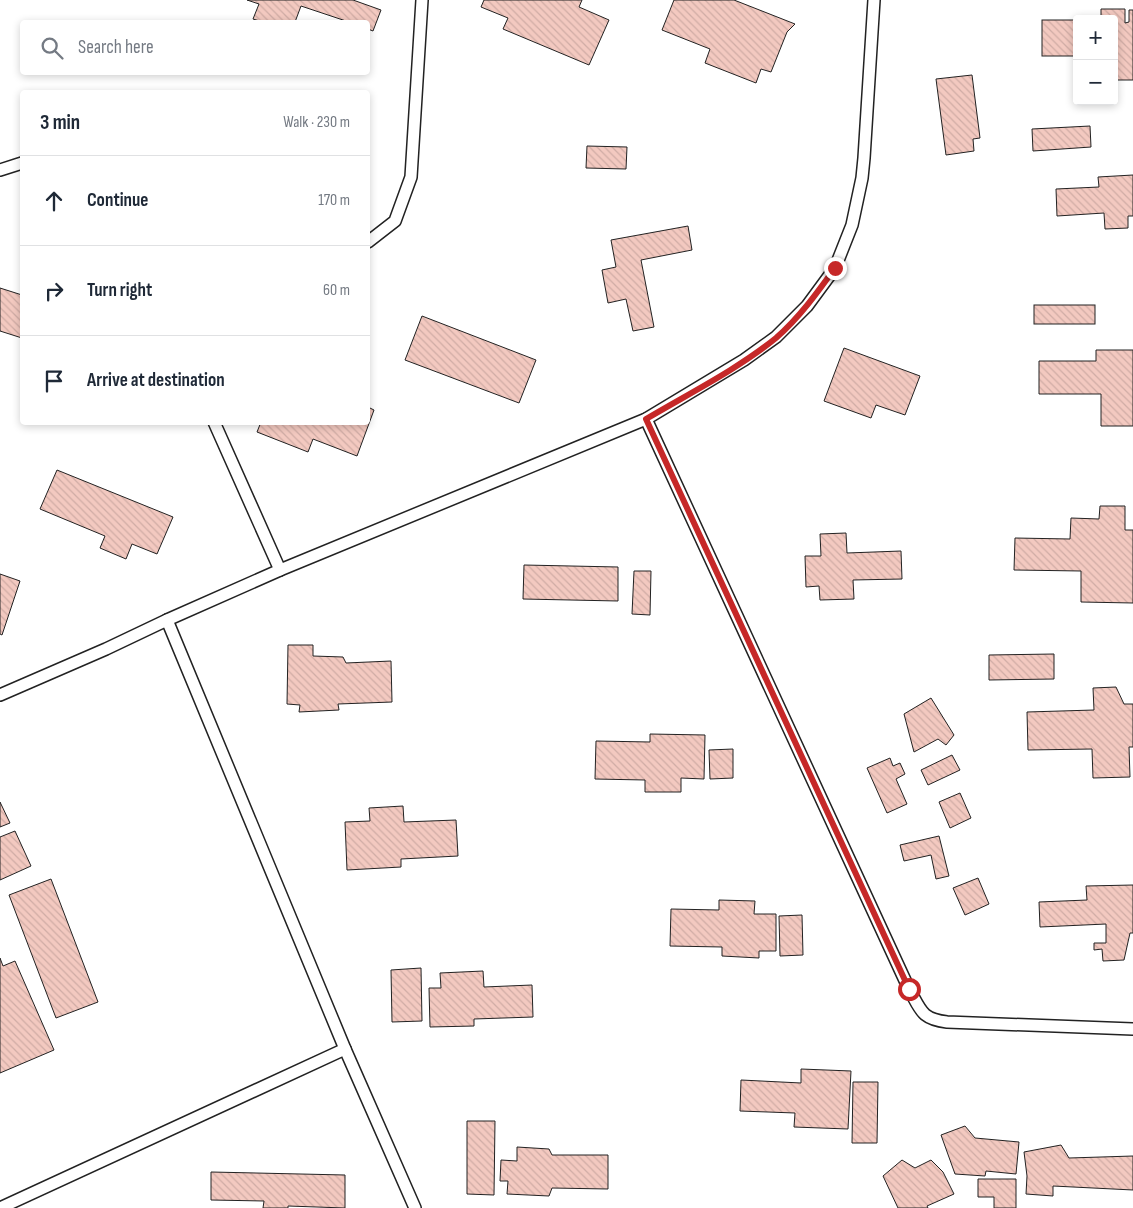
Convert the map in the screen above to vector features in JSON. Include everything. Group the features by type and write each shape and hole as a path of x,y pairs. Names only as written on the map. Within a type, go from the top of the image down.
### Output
{"lane":[{"path":"370,240 394,221 411,177 422,0"},
{"path":"0,695 280,570 646,419 744,360 776,337 807,306 835,268 852,225 862,178 874,0"},
{"path":"0,170 20,164"},
{"path":"646,419 909,989 922,1013 932,1020 947,1022 1133,1029"},
{"path":"215,425 280,570"},
{"path":"167,620 345,1049 415,1208"},
{"path":"0,1208 345,1049"}],"building":[{"path":"247,0 353,0 381,10 373,31 370,30 370,20 343,20 301,6 296,20 256,20 253,19 259,4"},
{"path":"484,0 582,0 579,7 609,20 589,65 503,29 508,18 481,7"},
{"path":"674,0 734,0 795,24 787,32 771,72 761,69 756,83 705,63 710,49 662,30"},
{"path":"1101,9 1125,9 1125,23 1129,22 1129,10 1133,10 1133,80 1118,80 1118,15 1101,15"},
{"path":"1042,20 1073,20 1073,56 1042,56"},
{"path":"972,75 980,138 973,139 974,151 946,155 936,79"},
{"path":"1090,126 1091,147 1033,151 1032,129"},
{"path":"587,146 627,147 626,169 586,168"},
{"path":"1133,175 1133,216 1128,216 1128,228 1105,229 1104,213 1057,216 1056,189 1099,187 1098,177"},
{"path":"688,226 692,250 641,260 654,327 633,331 626,299 608,303 602,270 616,267 611,240"},
{"path":"0,288 20,294 20,337 0,331"},
{"path":"1034,305 1095,305 1095,324 1034,324"},
{"path":"422,316 536,360 519,403 405,360"},
{"path":"844,348 920,376 905,415 876,405 871,418 824,401"},
{"path":"1096,350 1133,350 1133,426 1101,426 1101,394 1039,394 1039,361 1096,361"},
{"path":"370,408 374,410 370,421"},
{"path":"260,425 368,425 357,456 313,439 308,452 257,432"},
{"path":"57,470 173,517 157,554 132,544 126,559 100,548 105,536 40,509"},
{"path":"1100,506 1125,506 1125,530 1133,530 1133,603 1081,602 1081,571 1014,570 1015,538 1070,539 1071,518 1099,519"},
{"path":"846,533 847,553 901,551 902,579 853,580 854,599 820,600 819,586 806,587 805,556 821,556 820,534"},
{"path":"524,565 618,567 618,601 523,599"},
{"path":"634,571 651,571 650,615 632,614"},
{"path":"0,574 20,581 2,635 0,634"},
{"path":"288,645 313,645 313,656 343,657 346,663 391,661 392,702 338,704 339,710 299,712 300,705 287,704"},
{"path":"1054,654 1054,679 989,680 989,655"},
{"path":"1116,687 1124,704 1133,704 1133,747 1129,747 1130,777 1093,778 1092,749 1028,750 1027,712 1094,710 1093,688"},
{"path":"931,698 954,735 946,745 938,739 914,752 904,714"},
{"path":"650,734 705,735 704,779 681,778 681,792 645,792 645,780 595,779 596,741 650,742"},
{"path":"733,749 733,778 710,779 709,750"},
{"path":"952,755 960,770 928,785 921,770"},
{"path":"890,758 893,766 900,763 905,774 896,779 907,804 887,813 867,768"},
{"path":"960,793 971,818 950,828 939,802"},
{"path":"0,802 10,823 0,827"},
{"path":"403,806 404,822 456,820 458,856 401,859 401,867 347,870 345,822 370,821 369,808"},
{"path":"15,831 31,866 0,880 0,837"},
{"path":"939,836 949,876 936,879 931,855 904,861 900,845"},
{"path":"978,878 989,904 965,915 953,888"},
{"path":"51,879 98,1002 56,1018 9,895"},
{"path":"1133,885 1133,933 1130,933 1124,960 1103,961 1102,949 1094,950 1094,943 1106,943 1106,924 1040,927 1039,902 1087,900 1086,886"},
{"path":"719,900 755,901 754,914 776,914 776,951 759,951 759,958 722,956 722,947 670,946 671,909 719,910"},
{"path":"802,915 803,955 780,956 779,916"},
{"path":"0,958 3,966 15,961 54,1050 0,1073"},
{"path":"421,968 422,1021 392,1022 391,970"},
{"path":"483,971 484,987 532,985 533,1017 474,1019 474,1026 430,1027 429,988 441,988 440,973"},
{"path":"801,1069 851,1071 848,1129 794,1127 795,1113 740,1111 741,1080 801,1083"},
{"path":"853,1082 878,1082 877,1143 852,1143"},
{"path":"467,1121 495,1121 494,1195 467,1194"},
{"path":"965,1126 975,1138 1019,1142 1016,1174 986,1171 985,1176 955,1174 941,1135"},
{"path":"1061,1145 1069,1158 1133,1156 1133,1190 1053,1186 1053,1196 1026,1194 1027,1176 1024,1152"},
{"path":"517,1147 549,1149 552,1155 608,1155 608,1189 552,1188 549,1196 507,1194 508,1181 500,1181 501,1160 517,1161"},
{"path":"902,1160 915,1168 931,1160 943,1172 954,1194 927,1206 928,1208 898,1208 883,1176"},
{"path":"211,1172 345,1175 345,1208 288,1206 288,1208 263,1208 264,1201 211,1200"},
{"path":"978,1179 1016,1179 1016,1208 994,1208 994,1197 978,1197"}],"route":[{"path":"835,268 807,306 776,337 744,360 646,419 909,989"}]}
